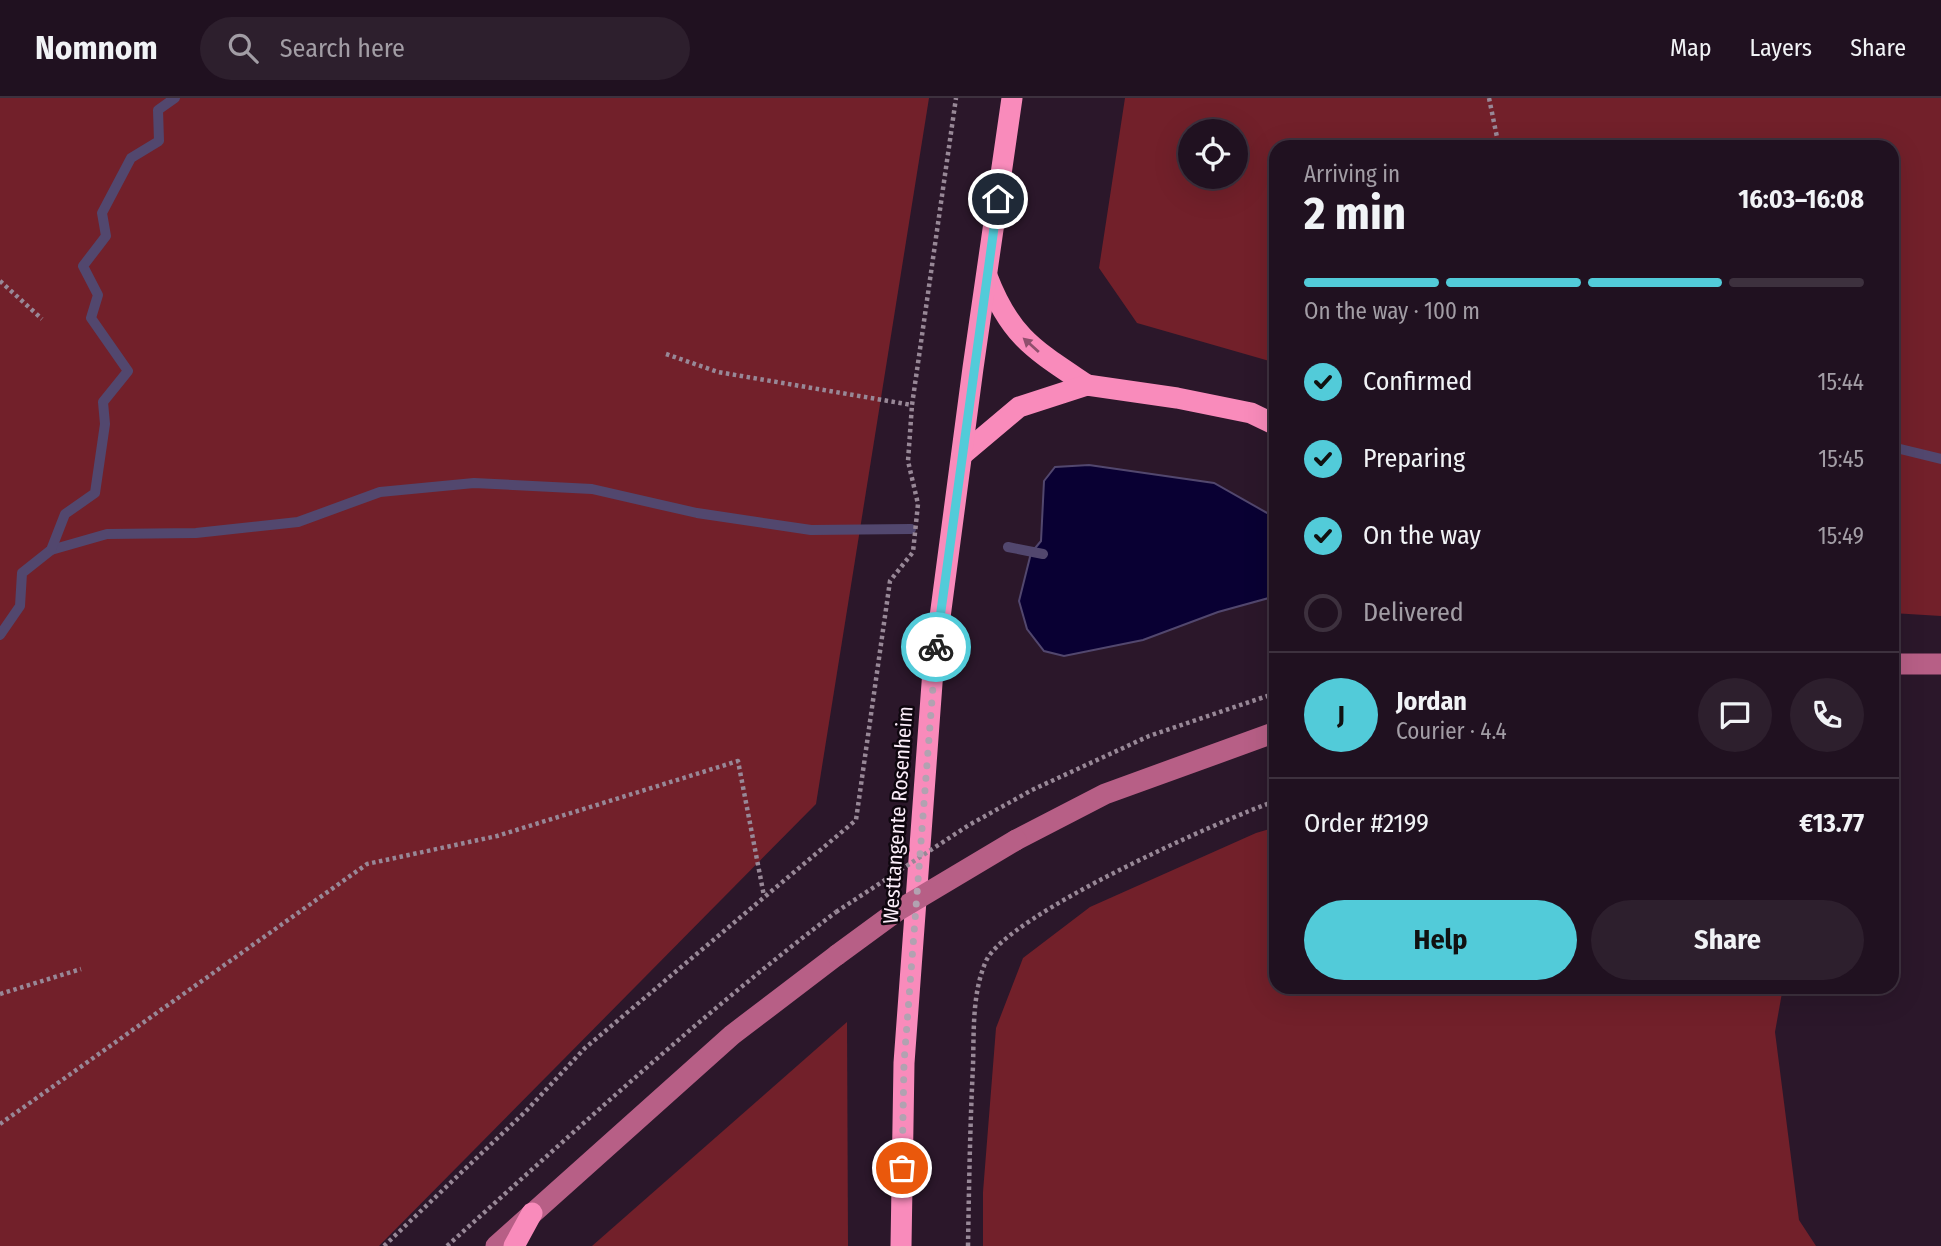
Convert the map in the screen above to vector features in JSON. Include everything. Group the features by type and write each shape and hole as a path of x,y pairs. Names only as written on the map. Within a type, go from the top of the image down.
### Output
{"highway":[{"name":"Westtangente Rosenheim","path":"901,1246 904,1063 931,697 1012,98"},
{"path":"986,275 1009,324 1035,350 1087,385 1251,413 1269,422"},
{"path":"962,455 1019,407 1087,385"},
{"path":"514,1246 533,1213"}],"street":[{"path":"1899,664 1941,664"},
{"path":"496,1246 732,1035 908,904 1016,840 1105,794 1269,735"}],"path":[{"path":"384,1246 526,1111 585,1048 856,820 890,581 913,552 918,504 908,461 912,405 956,98"},
{"path":"1489,98 1498,140"},
{"path":"0,281 42,319"},
{"path":"666,354 718,372 912,405"},
{"path":"447,1246 676,1039 758,971 836,912 969,825 1032,790 1149,737 1269,695"},
{"path":"0,1125 367,864 497,836 738,761 764,896"},
{"path":"968,1246 976,1000 987,959 1013,932 1070,897 1154,852 1269,804"},
{"path":"0,994 80,969"}],"shaded area":[{"path":"0,98 929,98 816,804 379,1246 0,1246"},
{"path":"1125,98 1941,98 1941,616 1899,613 1899,140 1269,140 1269,361 1137,323 1099,268"},
{"path":"1089,465 1214,483 1269,514 1269,598 1218,612 1143,640 1064,656 1044,651 1027,629 1019,601 1031,553 1041,541 1044,481 1055,467"},
{"path":"1269,829 1269,994 1782,994 1775,1032 1799,1220 1816,1246 983,1246 983,1192 996,1028 1023,958 1090,907"},
{"path":"847,1022 848,1246 592,1246"}],"waterway":[{"path":"0,635 20,606 22,573 51,550 65,514 95,493 105,424 103,402 128,371 91,318 98,295 83,266 106,236 102,213 131,158 159,141 158,110 175,98"},
{"path":"1899,449 1941,459"},
{"path":"51,550 107,534 196,533 298,522 380,492 474,483 592,489 697,513 811,530 911,529"},
{"path":"1008,547 1043,554"}],"way so far":[{"path":"902,1168 904,1063 936,647"}],"route":[{"path":"936,647 998,199"}]}
